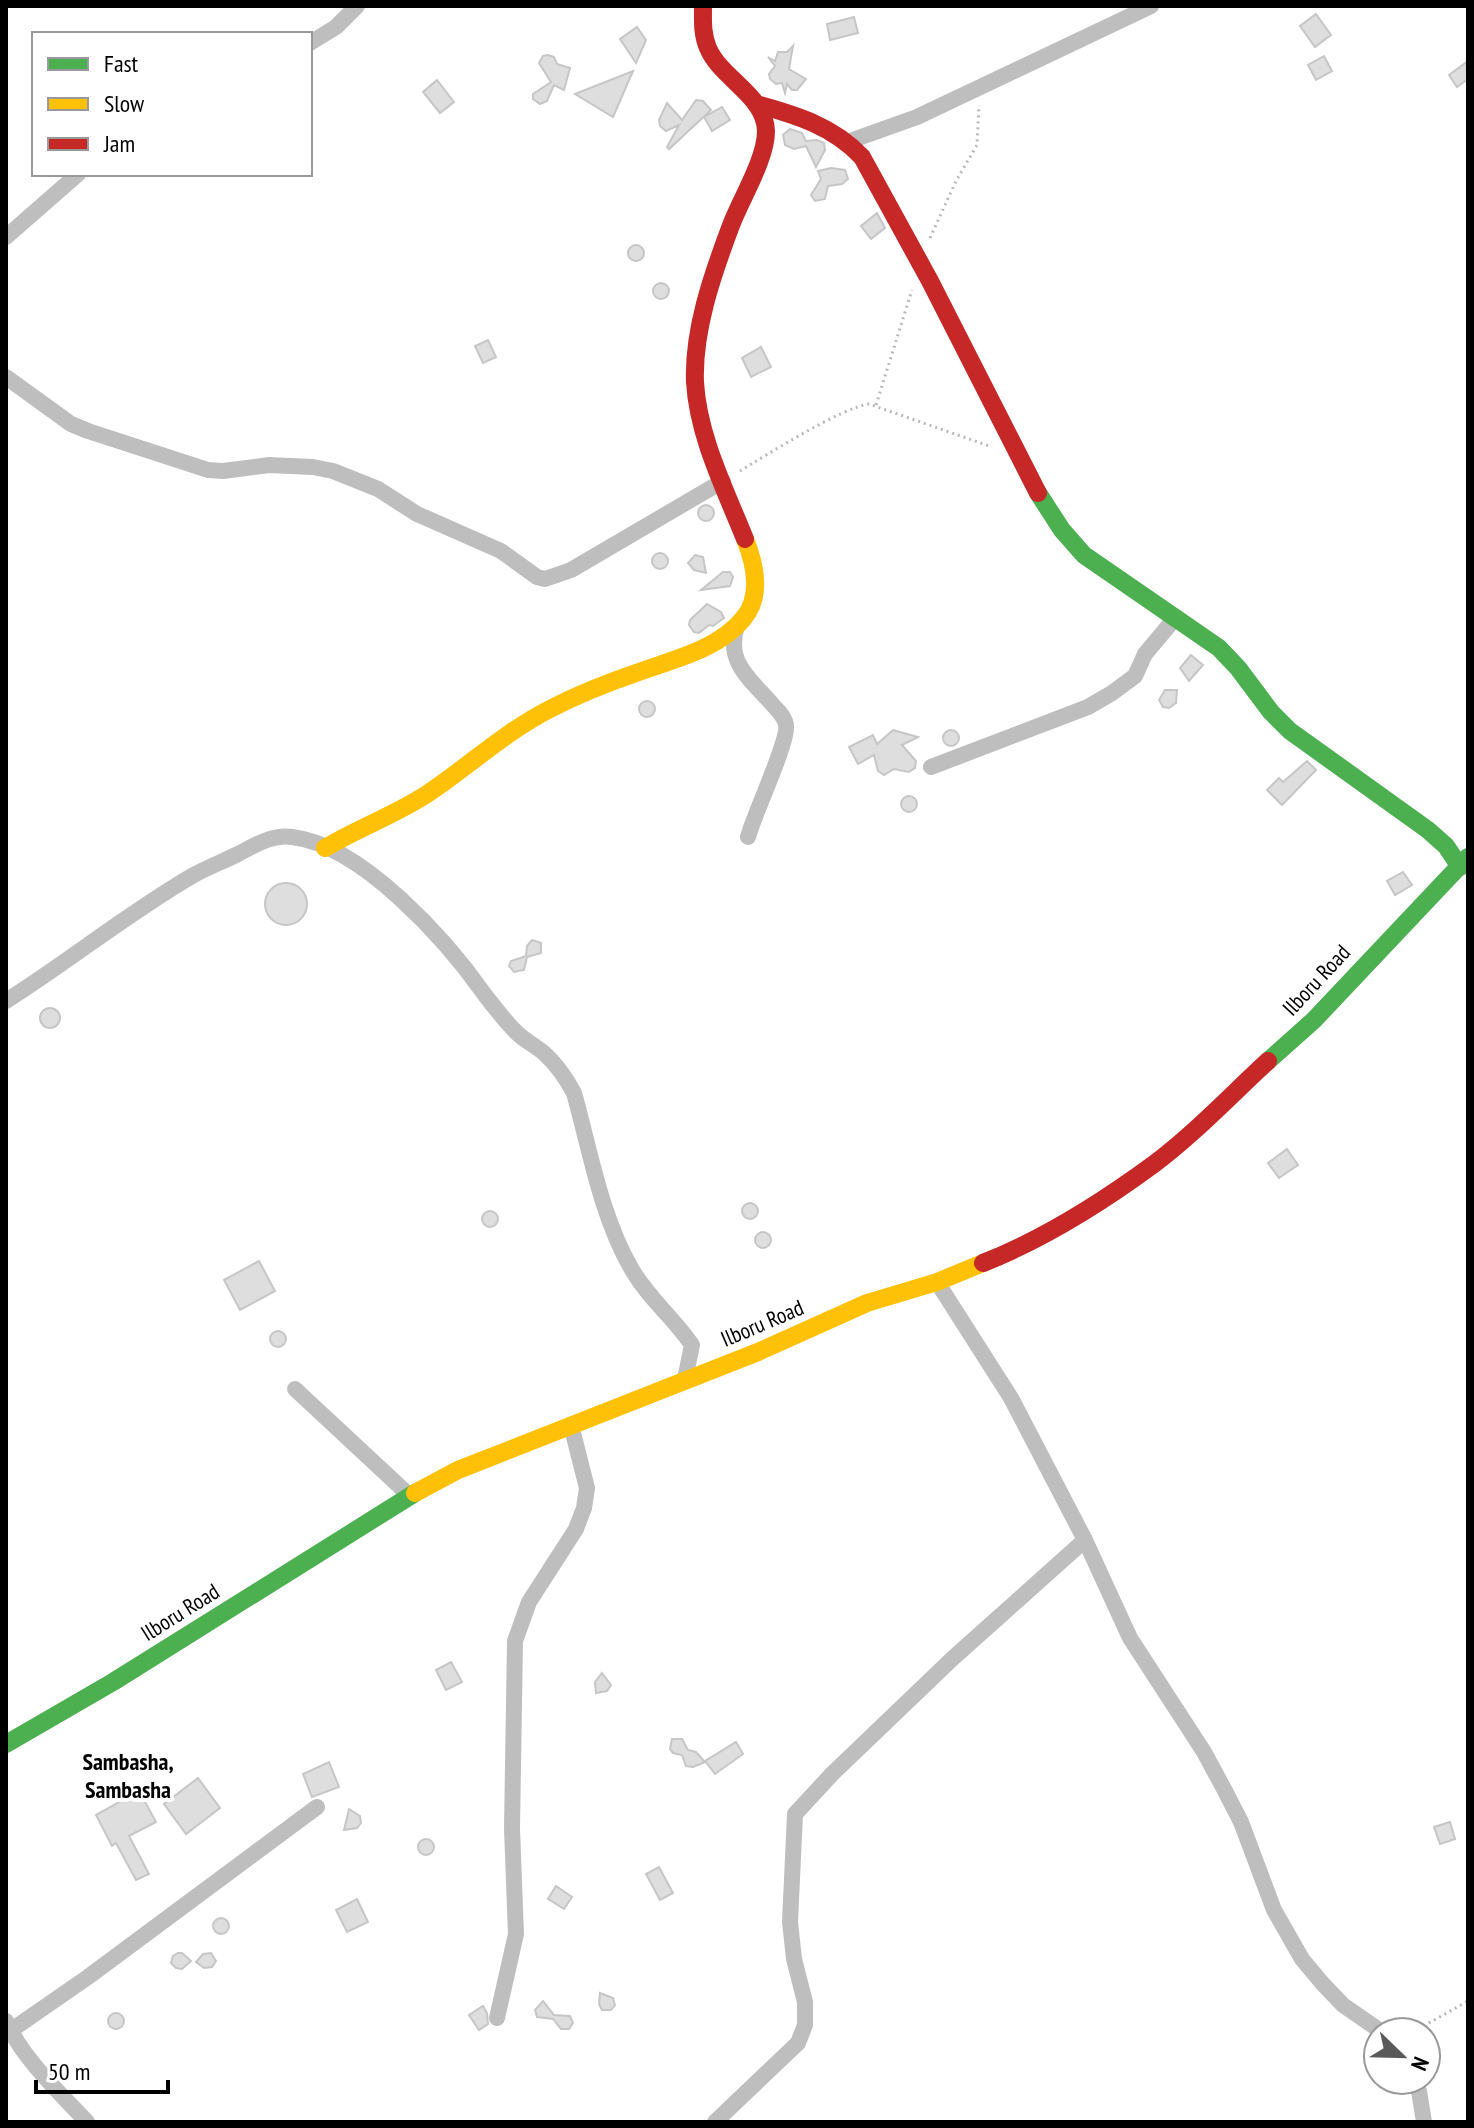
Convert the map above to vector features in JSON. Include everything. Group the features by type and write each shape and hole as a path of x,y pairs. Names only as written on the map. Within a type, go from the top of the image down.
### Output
{"street":[{"path":"312,42 336,27 357,6"},
{"path":"703,6 705,45 727,77 756,104 767,127 757,166 730,230 710,296 695,369 706,434 750,549 754,578 754,599 738,624 732,642 733,655 780,713 787,727 783,747 755,811 748,837"},
{"path":"850,141 917,117 1151,6"},
{"path":"756,104 821,125 850,141 878,182 1043,502 1082,554 1223,651 1267,709 1289,731 1369,786 1388,803 1427,827 1464,862"},
{"path":"6,237 76,176"},
{"path":"6,377 71,424 208,470 292,465 333,471 350,477 378,489 417,514 501,551 537,577 545,579 557,577 590,560 723,481"},
{"path":"931,767 1088,707 1112,693 1135,676 1145,654 1176,617"},
{"path":"325,848 359,827 390,815 421,797 534,717 616,680 704,648 738,624"},
{"path":"6,1001 194,875 262,841 293,837 325,848 366,871 419,915 459,958 518,1033 545,1054 564,1075 574,1093 615,1235 631,1268 649,1294 692,1345 685,1379"},
{"name":"Ilboru Road","path":"6,1744 113,1682 410,1496 458,1470 758,1352 867,1303 937,1282 1018,1249 1084,1211 1155,1163 1314,1020 1464,862"},
{"path":"937,1282 1011,1398 1085,1540 1130,1638 1204,1752 1224,1789 1241,1822 1274,1910 1302,1959 1343,2005 1362,2018"},
{"path":"295,1389 410,1496"},
{"path":"497,2018 516,1934 512,1829 515,1641 529,1602 576,1529 584,1508 587,1488 571,1425"},
{"path":"715,2122 798,2043 805,2025 805,2002 794,1959 790,1922 795,1814 952,1659 1085,1540"},
{"path":"87,2122 44,2075 8,2026 88,1977 317,1807"},
{"path":"1420,2096 1424,2122"}],"path":[{"path":"876,405 921,263 942,209 977,145 979,88"},
{"path":"723,481 860,405 876,405 995,449"},
{"path":"1441,2016 1468,2001"}],"building":[{"path":"1316,14 1331,35 1315,47 1300,26"},
{"path":"854,17 858,33 830,40 827,24"},
{"path":"637,27 646,40 636,63 620,39"},
{"path":"793,46 789,69 806,79 797,90 792,90 787,84 785,93 782,83 776,84 770,79 769,74 775,66 768,57 775,61 778,52 787,52"},
{"path":"543,56 554,57 557,64 570,68 564,90 554,85 547,101 540,104 533,99 533,94 551,82 539,63"},
{"path":"1324,56 1332,71 1316,80 1308,65"},
{"path":"1468,61 1468,79 1457,87 1449,75"},
{"path":"633,71 613,117 575,94"},
{"path":"437,80 454,102 440,113 423,92"},
{"path":"696,100 703,101 711,110 669,149 667,147 679,125 666,131 660,126 659,120 667,103 682,120"},
{"path":"722,107 730,120 712,131 704,117"},
{"path":"790,129 802,133 806,141 824,143 825,150 816,167 806,146 794,149 785,145 783,135"},
{"path":"831,168 845,170 848,179 842,184 828,186 825,199 815,201 811,195 821,179 818,171"},
{"path":"877,213 885,228 871,239 861,226"},
{"path":"636,245 642,247 642,259 636,261 630,259 628,253 630,247"},
{"path":"661,283 667,285 667,297 661,299 655,297 653,291 655,285"},
{"path":"488,340 496,357 483,363 475,346"},
{"path":"761,347 771,367 751,377 742,358"},
{"path":"706,505 712,507 712,519 706,521 700,519 698,513 700,507"},
{"path":"660,553 666,555 666,567 660,569 654,567 652,561 654,555"},
{"path":"695,555 703,557 706,573 694,570 688,563"},
{"path":"723,572 730,572 733,577 730,586 701,590"},
{"path":"707,604 721,612 724,618 699,633 694,632 689,625 690,620"},
{"path":"1191,655 1203,665 1189,681 1180,668"},
{"path":"1165,690 1177,690 1176,703 1169,708 1163,707 1159,700"},
{"path":"647,701 653,703 653,715 647,717 641,715 639,709 641,703"},
{"path":"893,730 918,737 902,745 916,761 915,768 909,772 894,769 884,775 878,771 874,755 858,764 849,747 873,735 877,744"},
{"path":"948,730 954,730 959,738 957,744 948,746 943,741 943,735"},
{"path":"1307,761 1316,770 1282,805 1267,790 1279,778 1283,782"},
{"path":"909,796 915,798 915,810 909,812 903,810 901,804 903,798"},
{"path":"1403,872 1412,885 1395,895 1387,881"},
{"path":"286,883 301,889 307,904 301,919 286,925 271,919 265,904 271,889"},
{"path":"532,940 541,943 541,953 527,957 524,970 514,972 509,966 511,961 526,956 527,946"},
{"path":"50,1008 57,1011 60,1018 57,1025 50,1028 43,1025 40,1018 43,1011"},
{"path":"1287,1149 1298,1165 1279,1178 1268,1163"},
{"path":"747,1203 753,1203 758,1211 756,1217 747,1219 742,1214 742,1208"},
{"path":"490,1211 496,1213 496,1225 490,1227 484,1225 482,1219 484,1213"},
{"path":"760,1232 766,1232 771,1240 769,1246 760,1248 755,1243 755,1237"},
{"path":"259,1261 275,1291 240,1310 224,1280"},
{"path":"278,1331 284,1333 284,1345 278,1347 272,1345 270,1339 272,1333"},
{"path":"451,1662 462,1682 446,1690 436,1670"},
{"path":"602,1673 611,1685 607,1691 596,1693 595,1682"},
{"path":"672,1739 682,1739 688,1750 696,1752 705,1762 693,1767 686,1766 682,1755 670,1749"},
{"path":"736,1742 743,1754 715,1774 705,1761"},
{"path":"329,1762 339,1787 312,1797 303,1774"},
{"path":"198,1778 220,1808 186,1834 164,1804"},
{"path":"139,1791 156,1822 129,1836 149,1874 136,1880 116,1843 112,1846 96,1815"},
{"path":"349,1809 360,1816 361,1823 357,1828 344,1830"},
{"path":"1450,1822 1455,1839 1440,1844 1434,1827"},
{"path":"426,1839 432,1841 432,1853 426,1855 420,1853 418,1847 420,1841"},
{"path":"659,1867 673,1893 660,1900 646,1874"},
{"path":"556,1886 572,1897 564,1909 548,1899"},
{"path":"357,1899 368,1922 347,1932 336,1910"},
{"path":"221,1918 227,1920 227,1932 221,1934 215,1932 213,1926 215,1920"},
{"path":"178,1953 191,1961 182,1969 171,1963"},
{"path":"211,1953 216,1961 212,1967 204,1968 196,1962 203,1954"},
{"path":"600,1993 613,1998 615,2005 611,2010 602,2010"},
{"path":"543,2001 554,2015 570,2016 573,2023 569,2029 561,2029 553,2019 537,2017 535,2010"},
{"path":"483,2006 488,2024 479,2030 469,2015"},
{"path":"116,2013 122,2015 122,2027 116,2029 110,2027 108,2021 110,2015"}],"traffic: fast":[{"path":"1038,493 1062,530 1084,555 1219,648 1290,731 1428,830 1446,846 1460,867"},
{"path":"1268,1061 1314,1020 1468,857"},
{"path":"6,1744 113,1682 415,1493"}],"traffic: slow":[{"path":"325,848 427,794 503,738 552,708 721,639 743,619 753,600 754,569 745,539"},
{"path":"415,1493 458,1470 758,1352 867,1303 937,1282 983,1263"}],"traffic: jam":[{"path":"703,6 708,48 722,69 758,107 766,131 762,154 710,284 695,363 701,422 745,539"},
{"path":"756,104 799,117 826,130 862,157 930,281 1038,493"},
{"path":"983,1263 1050,1231 1154,1164 1268,1061"}],"district":[{"name":"Sambasha, Sambasha","path":"128,1775"}]}
